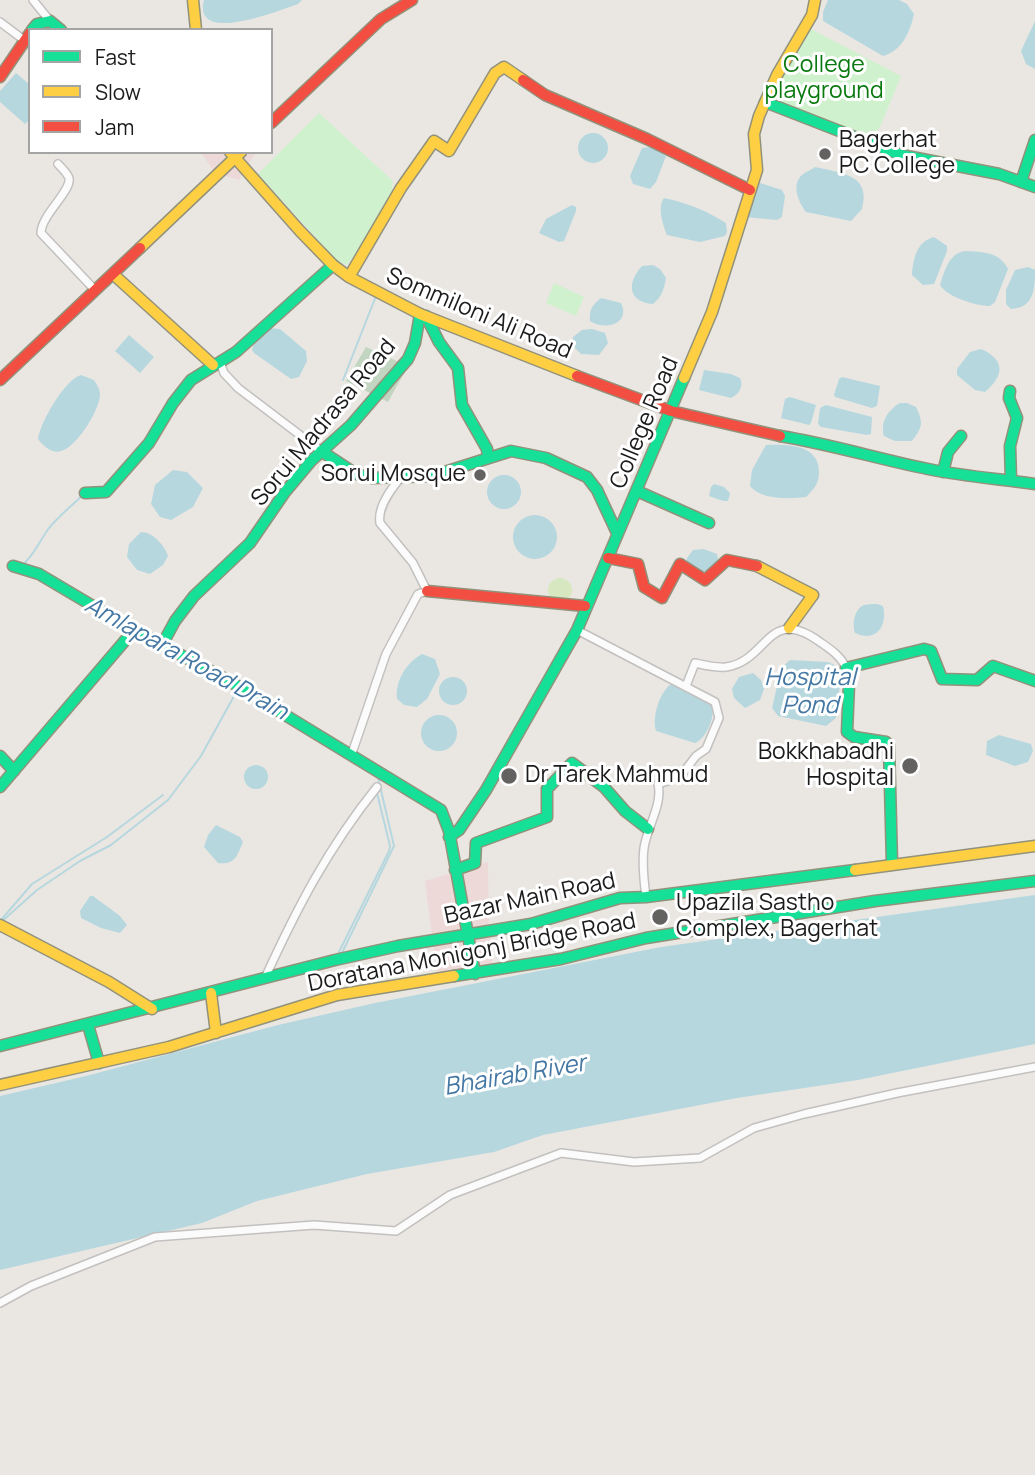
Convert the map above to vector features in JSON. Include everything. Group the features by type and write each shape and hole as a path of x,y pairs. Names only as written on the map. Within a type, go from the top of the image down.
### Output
{"street":[{"path":"33,0 59,28"},
{"path":"193,0 196,28"},
{"path":"273,121 381,19 412,0"},
{"name":"College Road","path":"449,837 459,830 492,780 576,630 608,558 712,312 757,170 754,134 777,75 816,7 815,0"},
{"path":"34,28 37,24 50,21"},
{"path":"0,22 28,34"},
{"path":"0,78 28,36"},
{"path":"349,277 401,188 434,141 449,151 495,73 505,67 545,95 647,139 750,190"},
{"path":"765,102 901,155 990,172 1035,187"},
{"path":"1021,182 1035,140"},
{"path":"0,380 235,154"},
{"name":"Sommiloni Ali Road","path":"235,154 333,265 349,277 423,315 671,411 752,431 827,444 861,455 943,471 1035,484"},
{"path":"58,164 68,175 68,183 43,222 41,233 95,290"},
{"path":"85,493 106,492 150,441 169,406 191,380 206,368 236,352 333,265"},
{"path":"113,274 217,363 238,388 356,474 372,478 432,476 511,452 546,458 587,477 597,490 617,533"},
{"path":"423,315 458,368 462,405 487,449 488,458"},
{"name":"Sorui Madrasa Road","path":"162,645 175,621 194,596 250,543 285,492 321,451 351,425 408,359 423,315"},
{"path":"1010,391 1009,398 1017,418 1010,446 1011,480"},
{"path":"943,471 948,452 961,436"},
{"path":"401,477 390,490 379,517 380,523 413,563 427,591"},
{"path":"637,491 709,523"},
{"path":"608,558 638,565 644,587 662,598 680,564 705,580 727,560 762,567 813,595 789,628"},
{"path":"13,566 39,574 239,687 436,806 444,814 475,974"},
{"path":"351,756 386,654 418,594 427,591 585,606"},
{"path":"686,686 695,663 725,667 731,665 750,655 769,637 789,628 808,634 842,659 851,690 847,732 854,737 886,742 889,745 892,864"},
{"path":"0,787 134,630"},
{"path":"576,630 715,702 719,718 706,749 696,756 680,777 658,784 659,797 644,850 646,897"},
{"path":"846,668 924,649 931,651 938,675 942,679 977,680 993,666 1035,681"},
{"path":"0,757 14,771"},
{"path":"455,870 475,863 476,843 547,817 547,789 572,763 604,787 625,811 648,829"},
{"path":"265,978 327,855 351,818 377,787"},
{"name":"Bazar Main Road","path":"0,1046 398,946 531,924 620,898 646,897 1035,846"},
{"name":"Doratana Monigonj Bridge Road","path":"0,1085 170,1047 337,995 561,959 646,938 875,901 1035,881"},
{"path":"0,925 109,982 152,1009"},
{"path":"211,993 216,1033"},
{"path":"88,1025 99,1063"},
{"path":"0,1303 31,1286 155,1237 314,1225 396,1231 450,1195 561,1153 634,1162 700,1158 754,1128 897,1093 1035,1067"}],"shaded area":[{"path":"202,154 255,154 239,180 215,173"},
{"path":"488,862 489,929 494,976 438,984 425,881"}],"green space":[{"name":"College playground","path":"809,28 901,76 881,125 871,141 770,99 772,89"},
{"path":"319,113 393,181 388,203 382,214 347,265 337,261 258,174"},
{"path":"554,283 584,297 576,316 546,303"},
{"path":"366,347 408,366 388,402 346,381"},
{"path":"560,578 571,585 572,590 565,601 560,602 549,595 548,590 555,579"}],"water":[{"path":"204,0 302,0 298,4 257,18 224,23 211,21 204,14"},
{"path":"828,0 899,0 907,4 914,14 904,40 895,50 883,56 823,21"},
{"path":"1035,21 1035,69 1026,64 1021,51"},
{"path":"16,73 28,83 28,121 25,124 0,102 0,91"},
{"path":"593,133 604,137 608,148 604,159 593,163 582,159 578,148 582,137"},
{"path":"652,147 666,156 656,182 650,189 633,184 630,176 642,148"},
{"path":"815,167 852,177 858,182 864,197 862,209 851,221 806,212 803,208 797,195 798,181"},
{"path":"760,183 782,190 785,196 782,217 777,220 745,217 755,186"},
{"path":"664,198 696,208 726,223 725,236 700,242 667,235 661,211"},
{"path":"572,205 576,207 576,211 564,241 559,242 539,233 546,219"},
{"path":"934,237 947,246 947,251 934,284 923,285 912,275 913,263 924,242"},
{"path":"964,251 995,256 1008,269 995,302 990,306 962,300 940,285 951,260"},
{"path":"653,265 660,269 666,278 659,299 653,304 638,299 634,295 632,285 642,266"},
{"path":"1028,267 1035,270 1032,296 1024,305 1011,309 1006,304 1006,290 1015,270"},
{"path":"601,298 621,303 623,310 620,321 603,325 590,321 592,308"},
{"path":"268,328 280,329 306,351 307,361 299,377 291,379 252,350 256,337"},
{"path":"592,329 605,333 608,343 599,355 581,354 572,345 573,337 582,330"},
{"path":"129,335 154,357 140,373 115,351"},
{"path":"981,349 995,358 1000,369 996,380 985,392 975,390 957,375 957,369 970,352"},
{"path":"704,370 740,378 740,390 731,398 699,390"},
{"path":"81,375 94,380 99,389 96,409 73,443 58,452 51,450 38,439 43,423 68,384"},
{"path":"842,377 880,386 877,406 872,408 835,397 839,379"},
{"path":"790,397 816,405 809,425 781,418 785,399"},
{"path":"900,403 916,407 920,417 920,429 912,441 895,441 884,436 886,417"},
{"path":"826,405 872,417 871,434 821,427 818,424 820,408"},
{"path":"766,445 801,448 814,456 818,463 819,477 806,497 768,496 750,486 752,470"},
{"path":"173,470 187,472 203,488 193,507 171,520 160,517 151,504 155,485"},
{"path":"504,475 516,480 521,492 516,504 504,509 492,504 487,492 492,480"},
{"path":"714,484 724,487 730,493 728,501 709,496"},
{"path":"535,515 551,521 557,537 551,553 535,559 519,553 513,537 519,521"},
{"path":"141,532 158,540 168,556 163,565 150,574 137,570 127,557 129,544"},
{"path":"704,549 717,554 718,559 709,571 697,571 687,563 687,558 693,550"},
{"path":"864,605 883,606 884,613 879,631 869,636 855,633 854,622 858,610"},
{"path":"422,654 435,659 440,674 427,699 417,707 404,705 397,699 400,679 407,667"},
{"name":"Hospital Pond","path":"790,660 828,662 839,667 841,676 836,718 826,726 778,716 772,708 781,668"},
{"path":"753,673 761,680 764,689 760,700 745,708 734,698 732,689 739,677"},
{"path":"453,677 463,681 467,691 463,701 453,705 443,701 439,691 443,681"},
{"path":"671,684 713,706 709,727 695,743 656,731 658,706 663,693"},
{"path":"439,715 452,720 457,733 452,746 439,751 426,746 421,733 426,720"},
{"path":"999,735 1031,744 1033,751 1028,762 1015,766 986,755 987,741"},
{"path":"256,765 264,769 268,777 264,785 256,789 248,785 244,777 248,769"},
{"path":"216,825 240,837 243,842 237,855 228,863 218,863 204,847 208,835"},
{"name":"Bhairab River","path":"1035,895 1035,1044 858,1080 737,1098 543,1135 494,1152 367,1174 257,1201 202,1223 0,1270 0,1096 375,1003 661,947"},
{"path":"90,896 120,916 127,925 120,933 101,928 81,918 80,911"}],"waterway":[{"path":"343,380 376,296"},
{"path":"22,565 49,528 82,496"},
{"name":"Amlapara Road Drain","path":"239,687 377,773 394,846 340,957 152,1007 99,975 0,923 37,890 80,861 111,845 168,800 201,756 239,687"},
{"path":"337,956 389,851 377,793"},
{"path":"1,920 32,884 107,837 163,795"},
{"path":"424,986 474,978"}],"traffic: fast":[{"path":"34,28 37,24 50,21 59,28"},
{"path":"765,102 901,155 999,174 1035,187"},
{"path":"1021,182 1035,140"},
{"path":"85,493 106,492 149,443 173,403 191,380 236,352 333,265"},
{"path":"162,645 175,621 194,596 250,543 285,492 311,461 351,425 408,359 415,343 420,314"},
{"path":"426,316 439,342 458,368 462,405 487,449 488,458"},
{"path":"449,837 459,830 486,790 577,630 684,378"},
{"path":"1010,391 1009,398 1017,418 1010,446 1011,480"},
{"path":"780,436 928,469 1035,484"},
{"path":"943,472 948,452 961,436"},
{"path":"321,451 356,474 372,478 432,476 511,451 546,458 587,477 597,490 617,533"},
{"path":"637,491 709,523"},
{"path":"13,566 39,574 125,625 231,682 441,810 449,831 475,974"},
{"path":"0,787 134,630"},
{"path":"892,864 889,745 886,742 854,737 847,732 849,684 846,668 924,649 931,651 942,679 977,680 993,666 1035,681"},
{"path":"0,756 14,771"},
{"path":"455,870 475,863 476,843 547,817 547,789 572,763 604,787 625,811 648,829"},
{"path":"0,1046 335,960 398,946 531,924 620,898 855,870"},
{"path":"454,976 561,959 646,938 875,901 1035,881"},
{"path":"88,1025 99,1063"}],"traffic: slow":[{"path":"193,0 196,28"},
{"path":"684,378 712,312 757,170 754,134 759,116 777,75 812,15 815,0"},
{"path":"349,277 401,188 434,141 449,151 495,73 504,67 523,80"},
{"path":"232,154 300,231 333,265 349,277 420,314 577,376"},
{"path":"140,248 239,154"},
{"path":"113,274 213,365"},
{"path":"757,566 813,595 789,628"},
{"path":"855,870 1035,846"},
{"path":"0,925 109,982 152,1009"},
{"path":"0,1085 169,1047 337,995 454,976"},
{"path":"211,993 216,1033"}],"traffic: jam":[{"path":"273,121 381,19 412,0"},
{"path":"0,77 28,36"},
{"path":"523,80 545,95 647,139 750,190"},
{"path":"0,380 140,248"},
{"path":"577,376 671,411 780,436"},
{"path":"608,558 638,564 644,587 662,598 680,564 705,580 727,560 757,566"},
{"path":"427,591 585,606"}],"place":[{"name":"Bagerhat PC College","path":"825,154"},
{"name":"Sorui Mosque","path":"480,475"},
{"name":"Bokkhabadhi Hospital","path":"910,766"},
{"name":"Dr Tarek Mahmud","path":"509,776"},
{"name":"Upazila Sastho Complex, Bagerhat","path":"660,917"}]}
